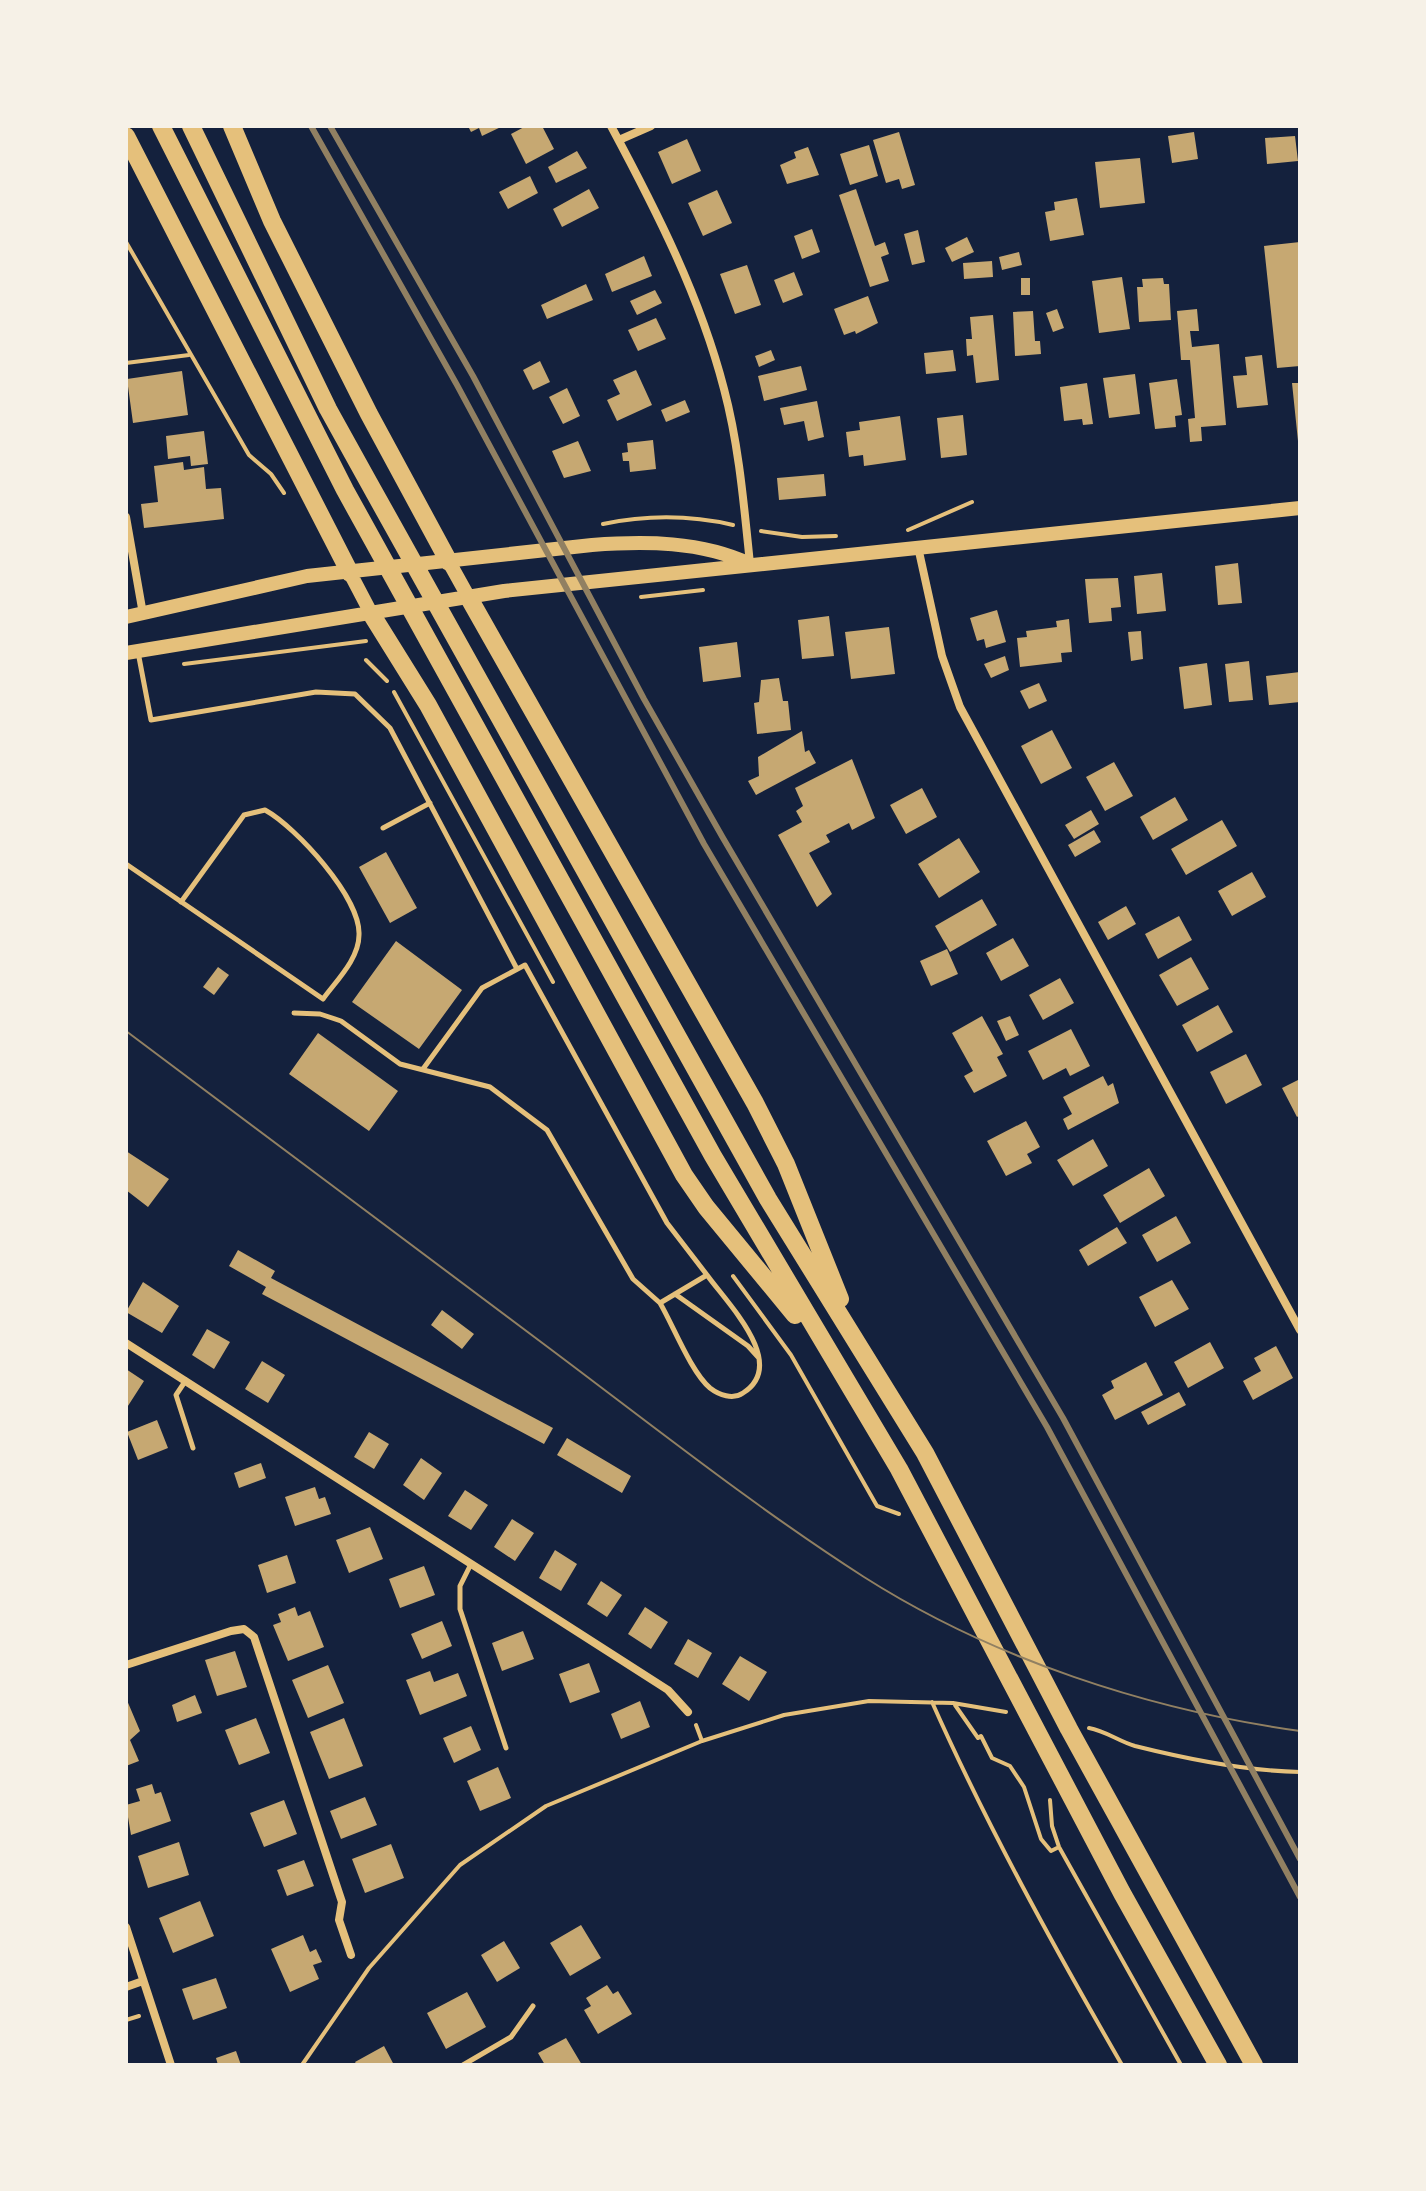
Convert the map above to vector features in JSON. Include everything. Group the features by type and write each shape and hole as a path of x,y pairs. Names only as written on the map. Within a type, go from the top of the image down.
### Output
{"highway":[{"path":"161,126 345,490 713,1156 899,1469 1023,1718 1218,2065"},
{"path":"191,126 328,409 768,1199 925,1453 1254,2065"},
{"path":"232,126 272,221 369,414 449,562"},
{"path":"126,136 350,573"},
{"path":"469,598 768,1127 817,1235 854,1336"},
{"path":"372,615 428,705 684,1175 706,1207 826,1350"}],"main road":[{"path":"132,652 469,598 750,564 1300,508"},
{"path":"126,617 307,576 639,541 722,551 750,564"},
{"path":"449,562 469,598"},
{"path":"350,573 372,615"}],"street":[{"path":"611,126 678,259 707,331 725,392 750,564"},
{"path":"619,140 651,126"},
{"path":"126,517 143,614"},
{"path":"918,547 938,641 960,707 1300,1330"},
{"path":"126,1343 187,1379 668,1690 688,1712"},
{"path":"126,1665 231,1631 244,1629 254,1637 342,1902 339,1920 351,1955"},
{"path":"126,1927 171,2065"},
{"path":"126,1987 143,1981"}],"lane":[{"path":"132,652 141,669 151,720 316,692 355,694 390,728 517,969"},
{"path":"383,828 430,803"},
{"path":"126,864 181,902 323,999 353,958 360,937 358,923 342,893 304,841 265,810 244,815 181,902"},
{"path":"294,1013 320,1014 341,1021 400,1064 490,1087 547,1130 633,1279 660,1303 706,1385 729,1397 742,1394 758,1379 761,1361 755,1341 667,1223 525,965 482,988 423,1069"},
{"path":"660,1303 707,1275"},
{"path":"675,1294 748,1346 761,1361"},
{"path":"187,1379 176,1395 193,1448"},
{"path":"471,1564 460,1586 460,1609 506,1748"},
{"path":"463,2065 511,2037 533,2006"}],"path":[{"path":"126,242 249,455 271,474 287,499"},
{"path":"126,363 189,355"},
{"path":"904,532 972,502"},
{"path":"746,529 802,537 841,536"},
{"path":"141,669 333,646"},
{"path":"302,2065 369,1968 460,1865 546,1806 702,1741 784,1715 869,1701 953,1703 1023,1718"},
{"path":"932,1702 956,1756 1076,1985 1122,2065"},
{"path":"953,1703 964,1713 978,1738 981,1736 992,1758 1010,1766 1024,1787 1041,1839 1051,1851 1059,1847"},
{"path":"1073,1727 1108,1731 1131,1745 1272,1772 1300,1772"},
{"path":"1045,1788 1059,1847 1181,2065"}],"building":[{"path":"468,126 503,126 482,136 479,128 471,132"},
{"path":"526,126 542,126 554,149 526,164 511,134"},
{"path":"899,132 915,185 902,189 899,179 886,183 873,140"},
{"path":"1194,132 1198,159 1172,163 1168,136"},
{"path":"1295,136 1298,161 1267,164 1265,138"},
{"path":"687,139 701,171 672,184 658,152"},
{"path":"869,145 878,176 850,185 840,154"},
{"path":"808,147 819,175 787,184 780,165 796,158 794,152"},
{"path":"577,151 587,168 556,183 548,167"},
{"path":"1140,158 1145,203 1100,208 1095,162"},
{"path":"530,176 538,193 508,209 499,192"},
{"path":"589,189 599,208 562,227 553,209"},
{"path":"856,189 875,246 885,242 889,254 881,257 889,281 870,287 839,195"},
{"path":"717,190 732,223 703,236 688,203"},
{"path":"1077,198 1084,235 1050,241 1045,212 1055,210 1054,202"},
{"path":"812,229 820,252 802,259 794,236"},
{"path":"918,230 925,262 912,265 904,234"},
{"path":"967,237 974,252 952,262 945,248"},
{"path":"1300,242 1300,366 1277,368 1264,246"},
{"path":"1019,252 1022,265 1002,270 999,257"},
{"path":"644,256 652,276 612,292 605,274"},
{"path":"992,261 993,277 964,279 963,263"},
{"path":"747,265 761,305 735,314 720,274"},
{"path":"794,272 803,295 783,303 774,280"},
{"path":"1122,277 1130,329 1099,333 1092,281"},
{"path":"1021,278 1030,278 1030,295 1021,295"},
{"path":"1163,278 1164,284 1169,284 1171,320 1139,322 1137,287 1143,287 1142,279"},
{"path":"586,284 593,300 547,319 541,305"},
{"path":"655,290 662,303 637,315 630,301"},
{"path":"868,296 878,323 856,334 855,331 844,335 834,309"},
{"path":"1057,309 1064,328 1053,332 1046,313"},
{"path":"1197,309 1199,331 1190,331 1192,347 1219,344 1226,425 1201,427 1202,441 1190,442 1188,419 1195,418 1190,360 1181,360 1177,311"},
{"path":"1033,311 1035,341 1040,341 1041,354 1015,356 1013,312"},
{"path":"993,315 999,380 976,383 973,355 967,356 966,339 972,339 970,317"},
{"path":"656,318 666,339 638,351 628,330"},
{"path":"771,350 775,360 759,367 755,356"},
{"path":"953,350 956,371 926,374 924,353"},
{"path":"1262,355 1268,405 1237,408 1233,376 1247,375 1245,357"},
{"path":"540,361 550,382 533,390 523,370"},
{"path":"801,366 807,390 764,401 758,376"},
{"path":"636,370 652,405 617,421 607,400 620,394 613,380"},
{"path":"182,371 188,415 133,423 127,379"},
{"path":"1135,374 1140,414 1109,418 1103,378"},
{"path":"1177,379 1182,415 1175,416 1176,427 1155,429 1149,383"},
{"path":"1087,383 1093,424 1083,425 1082,419 1064,421 1060,387"},
{"path":"1292,383 1300,383 1298,441"},
{"path":"567,388 580,416 563,424 549,397"},
{"path":"685,400 690,412 666,422 661,410"},
{"path":"817,401 824,437 808,441 804,421 784,425 780,408"},
{"path":"963,415 967,455 941,458 937,418"},
{"path":"900,416 906,460 864,466 863,455 849,457 846,432 860,430 859,422"},
{"path":"204,431 208,464 191,466 190,456 168,459 166,436"},
{"path":"653,440 656,469 630,472 629,461 623,461 622,453 628,452 627,443"},
{"path":"578,441 591,471 564,478 552,451"},
{"path":"183,462 184,470 204,467 206,489 221,488 224,519 144,528 141,504 158,502 154,466"},
{"path":"824,474 826,496 779,500 777,478"},
{"path":"1238,563 1242,603 1218,605 1215,566"},
{"path":"1162,573 1166,611 1137,614 1134,576"},
{"path":"1118,578 1121,607 1111,608 1112,621 1089,623 1085,579"},
{"path":"997,610 1006,642 986,648 984,639 977,641 970,618"},
{"path":"829,616 834,656 802,659 798,620"},
{"path":"1069,619 1072,652 1061,653 1062,662 1020,667 1017,638 1027,637 1026,631 1057,627 1056,621"},
{"path":"889,627 895,674 851,679 845,632"},
{"path":"1141,631 1143,659 1131,661 1128,632"},
{"path":"737,642 741,677 703,682 699,647"},
{"path":"1005,656 1009,670 991,678 984,664"},
{"path":"1249,661 1253,700 1229,702 1225,664"},
{"path":"1207,663 1212,705 1184,709 1179,667"},
{"path":"1300,672 1300,702 1269,705 1266,676"},
{"path":"779,678 783,701 788,701 791,730 757,734 754,703 759,702 761,680"},
{"path":"1039,683 1047,701 1029,709 1020,691"},
{"path":"1052,730 1072,768 1041,784 1021,746"},
{"path":"802,731 805,752 809,750 816,763 756,795 748,781 759,776 758,757"},
{"path":"852,759 875,818 852,830 849,823 826,835 830,842 809,853 832,894 817,907 778,835 802,822 796,811 803,806 795,788"},
{"path":"1114,762 1133,796 1105,811 1086,777"},
{"path":"922,788 937,817 906,834 890,805"},
{"path":"1175,797 1188,820 1153,840 1140,817"},
{"path":"1091,810 1099,824 1074,839 1065,825"},
{"path":"1222,820 1237,846 1186,875 1171,849"},
{"path":"1094,830 1101,842 1075,857 1068,845"},
{"path":"959,838 980,872 939,898 918,864"},
{"path":"386,852 417,908 390,923 359,867"},
{"path":"1252,872 1266,897 1232,916 1218,891"},
{"path":"982,899 997,925 950,952 935,926"},
{"path":"1126,906 1136,924 1108,940 1098,922"},
{"path":"1179,916 1192,940 1158,959 1145,934"},
{"path":"1013,938 1029,966 1001,981 986,953"},
{"path":"396,941 462,990 419,1049 352,1002"},
{"path":"947,949 958,974 931,986 920,961"},
{"path":"1191,957 1209,989 1177,1006 1159,975"},
{"path":"218,967 229,975 214,995 203,987"},
{"path":"1060,978 1074,1003 1043,1020 1029,995"},
{"path":"1218,1005 1233,1032 1197,1052 1182,1025"},
{"path":"982,1016 1003,1054 997,1057 1007,1076 974,1093 964,1076 973,1071 952,1033"},
{"path":"1010,1016 1019,1035 1006,1041 997,1021"},
{"path":"1071,1029 1090,1066 1070,1076 1066,1068 1043,1080 1028,1051"},
{"path":"318,1033 398,1091 369,1131 289,1074"},
{"path":"1246,1054 1262,1085 1226,1104 1210,1072"},
{"path":"1103,1076 1108,1086 1113,1083 1119,1103 1068,1130 1063,1119 1072,1114 1063,1097"},
{"path":"1300,1079 1300,1115 1297,1117 1282,1088"},
{"path":"1026,1121 1040,1147 1027,1154 1032,1163 1006,1176 987,1141"},
{"path":"1093,1139 1108,1166 1073,1186 1057,1160"},
{"path":"126,1151 169,1179 148,1207 126,1190"},
{"path":"1149,1168 1165,1196 1120,1223 1103,1195"},
{"path":"1176,1216 1191,1243 1157,1262 1142,1235"},
{"path":"1117,1227 1127,1243 1088,1266 1079,1250"},
{"path":"238,1250 275,1271 271,1278 553,1428 544,1444 262,1294 266,1287 229,1266"},
{"path":"1172,1280 1189,1309 1155,1327 1139,1297"},
{"path":"143,1282 179,1306 162,1333 126,1312"},
{"path":"442,1310 474,1334 462,1349 431,1325"},
{"path":"207,1329 230,1342 214,1369 192,1355"},
{"path":"1210,1342 1224,1368 1188,1388 1174,1362"},
{"path":"1276,1346 1293,1378 1253,1400 1243,1381 1261,1371 1254,1358"},
{"path":"262,1361 285,1375 268,1403 245,1389"},
{"path":"1146,1362 1163,1395 1115,1420 1102,1395 1114,1388 1111,1381"},
{"path":"126,1369 144,1381 126,1409"},
{"path":"1179,1392 1186,1405 1148,1425 1141,1412"},
{"path":"157,1420 168,1448 138,1460 127,1432"},
{"path":"369,1432 389,1444 374,1469 354,1457"},
{"path":"567,1438 631,1476 622,1493 557,1455"},
{"path":"421,1458 442,1473 424,1500 403,1485"},
{"path":"261,1463 266,1478 239,1488 234,1473"},
{"path":"315,1487 319,1499 325,1497 331,1514 295,1526 285,1497"},
{"path":"465,1490 488,1505 471,1530 448,1516"},
{"path":"512,1519 534,1533 515,1561 494,1547"},
{"path":"370,1527 383,1559 349,1573 336,1540"},
{"path":"555,1550 577,1564 561,1591 539,1578"},
{"path":"287,1555 296,1583 267,1593 258,1565"},
{"path":"424,1566 435,1595 400,1608 389,1579"},
{"path":"601,1581 622,1595 607,1617 587,1604"},
{"path":"295,1607 298,1616 310,1611 324,1647 288,1661 273,1625 281,1622 278,1614"},
{"path":"645,1607 668,1622 651,1649 628,1634"},
{"path":"442,1621 452,1646 422,1659 411,1634"},
{"path":"523,1631 534,1659 502,1671 492,1643"},
{"path":"688,1639 712,1653 698,1678 674,1664"},
{"path":"235,1651 247,1687 217,1696 205,1660"},
{"path":"740,1656 767,1672 749,1701 722,1684"},
{"path":"589,1663 600,1692 570,1703 559,1674"},
{"path":"328,1665 344,1703 308,1718 292,1680"},
{"path":"430,1671 434,1682 458,1673 467,1696 420,1715 406,1680"},
{"path":"195,1695 202,1713 177,1722 172,1705"},
{"path":"126,1698 140,1731 130,1740 139,1761 126,1766"},
{"path":"640,1701 650,1727 621,1739 611,1714"},
{"path":"256,1718 270,1753 239,1765 225,1730"},
{"path":"344,1718 363,1766 329,1779 310,1732"},
{"path":"471,1726 481,1750 454,1763 443,1738"},
{"path":"498,1767 511,1798 480,1811 467,1781"},
{"path":"152,1784 155,1794 161,1792 171,1821 131,1835 126,1805 140,1801 136,1789"},
{"path":"365,1797 377,1825 341,1839 330,1811"},
{"path":"284,1800 297,1834 264,1847 250,1813"},
{"path":"179,1842 189,1875 148,1888 138,1856"},
{"path":"391,1844 404,1878 365,1893 352,1859"},
{"path":"304,1860 314,1886 287,1896 277,1870"},
{"path":"200,1901 214,1936 173,1953 159,1918"},
{"path":"581,1925 601,1958 570,1976 550,1943"},
{"path":"303,1935 310,1952 316,1949 322,1962 313,1965 319,1979 290,1992 271,1949"},
{"path":"504,1941 520,1968 497,1982 481,1955"},
{"path":"216,1978 227,2008 193,2020 182,1989"},
{"path":"607,1985 613,1994 618,1991 632,2014 598,2034 584,2010 591,2006 586,1998"},
{"path":"467,1992 486,2027 446,2049 427,2013"},
{"path":"566,2038 582,2065 545,2065 538,2053"},
{"path":"384,2046 394,2065 357,2065 355,2062"},
{"path":"236,2051 241,2065 218,2065 216,2058"}],"tram line":[{"path":"126,1031 705,1466 864,1577 965,1633 1074,1677 1186,1710 1300,1731"}],"railway":[{"path":"311,126 457,385 704,844 1047,1427 1300,1897"},
{"path":"330,126 473,376 644,699 1063,1418 1300,1859"}]}
